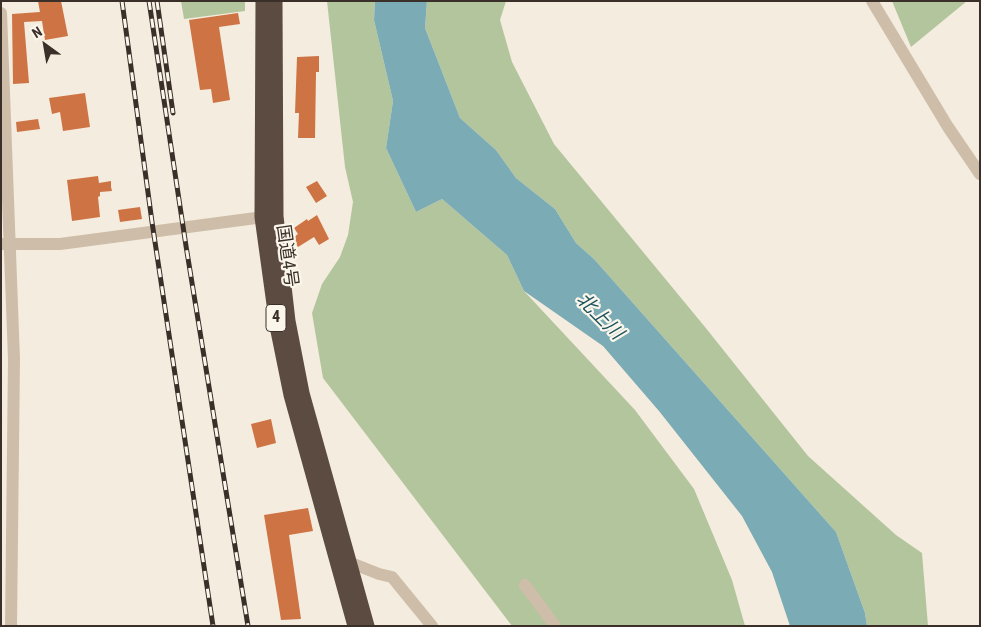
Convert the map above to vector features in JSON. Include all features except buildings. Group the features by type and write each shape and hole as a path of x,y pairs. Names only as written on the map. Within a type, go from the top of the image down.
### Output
{"highway":[{"name":"国道4号","path":"263,1 269,217 277,326 291,395 343,559 368,626"},
{"name":"国道4号","path":"269,217 275,1"},
{"name":"国道4号","path":"343,559 356,626"}],"street":[{"path":"872,1 948,127 980,174"},
{"path":"1,13 6,244 14,360 11,626"},
{"path":"6,244 60,244 269,217"},
{"path":"343,559 379,574 392,577 432,626"},
{"path":"525,584 555,626"}],"green space":[{"path":"181,1 245,1 245,11 184,19"},
{"path":"327,1 375,1 374,20 393,101 386,148 416,212 442,199 507,255 524,291 635,410 694,489 732,580 745,626 512,626 323,378 312,313 322,284 340,257 348,235 353,202 345,167"},
{"path":"427,1 506,1 500,20 512,62 554,144 705,327 808,456 896,535 922,553 928,626 867,626 865,613 836,532 594,259 576,243 555,209 516,178 496,150 460,118 425,28"},
{"path":"892,1 967,1 911,47"}],"water":[{"name":"北上川","path":"375,1 427,1 425,28 460,118 496,150 516,178 555,209 576,243 594,259 836,532 865,613 867,626 790,626 772,572 742,516 659,411 603,346 524,291 507,255 442,199 416,212 386,148 393,101 374,20"}],"railway":[{"path":"122,1 152,222 213,626"},
{"path":"149,1 186,246 248,626"},
{"path":"157,1 173,113"}]}
